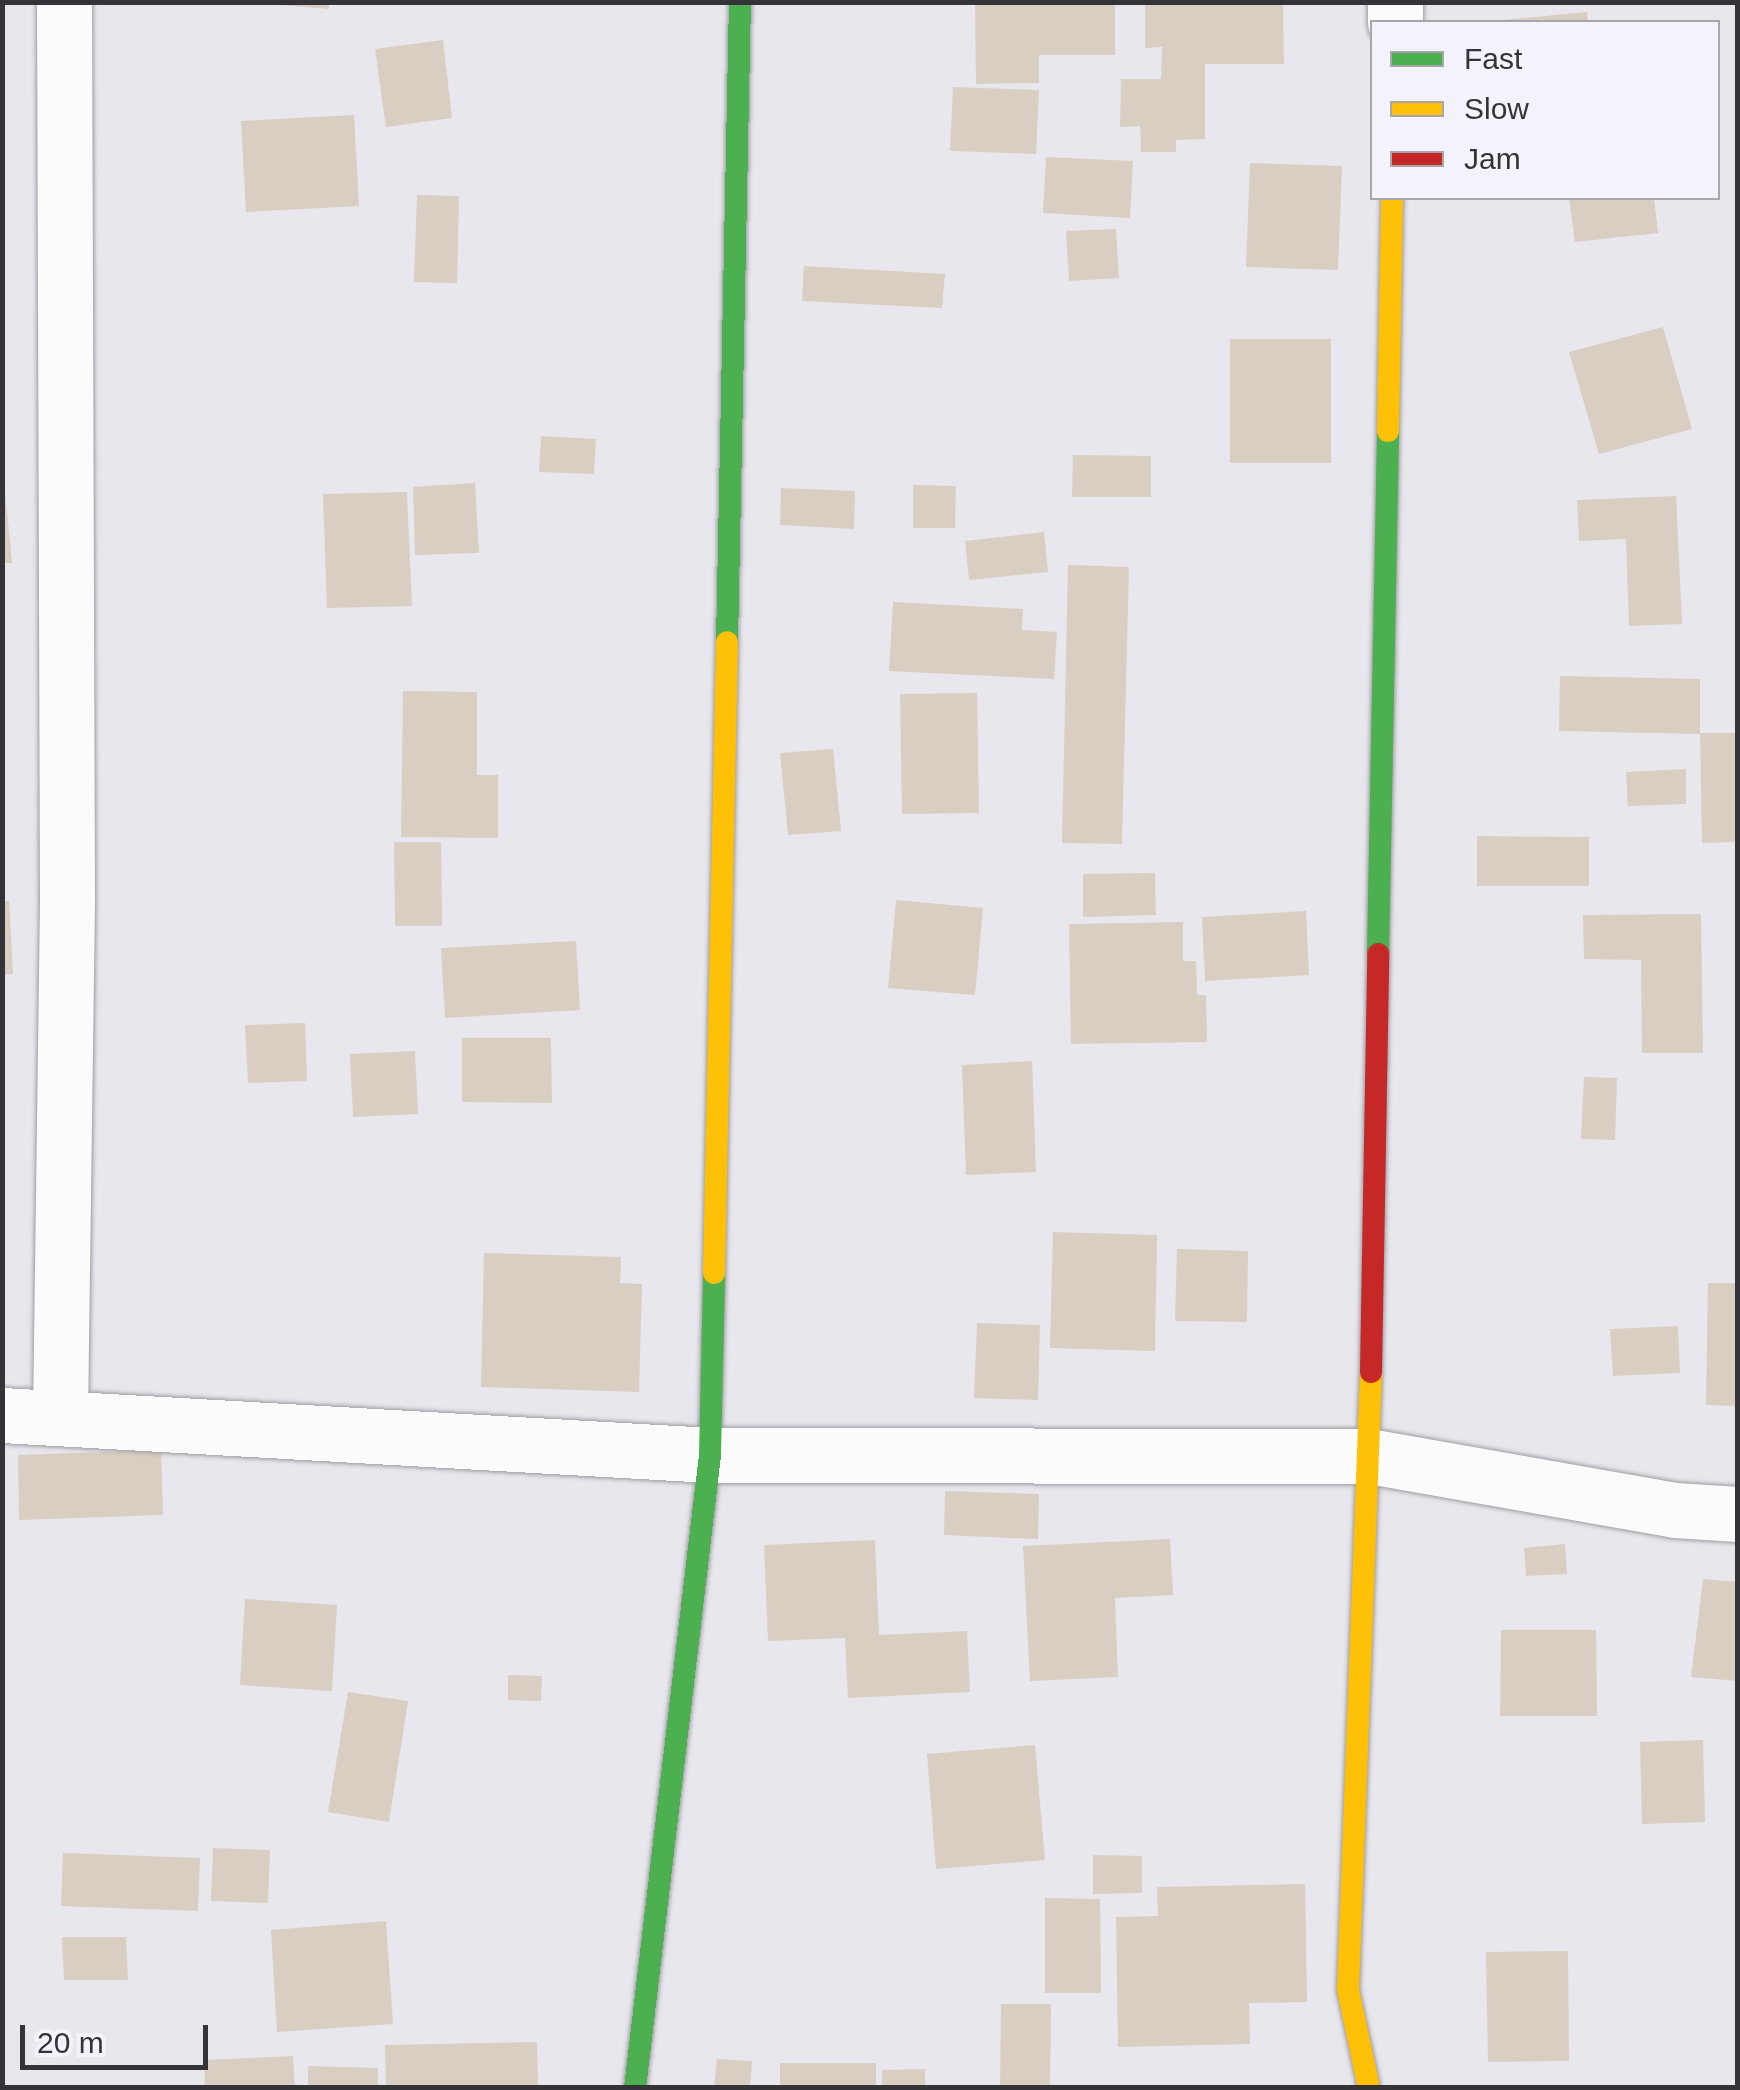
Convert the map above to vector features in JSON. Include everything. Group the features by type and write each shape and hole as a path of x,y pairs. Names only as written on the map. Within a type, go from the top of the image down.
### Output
{"street":[{"path":"60,1416 67,900 64,2"},
{"path":"635,2088 710,1455 740,2"},
{"path":"1369,2088 1348,1990 1369,1456 1392,200"},
{"path":"2,1415 710,1455 1369,1456 1674,1510 1738,1514"}],"building":[{"path":"329,2 329,9 279,5"},
{"path":"975,2 1115,2 1115,55 1039,55 1039,83 976,84"},
{"path":"1145,2 1283,2 1284,64 1205,64 1205,139 1176,140 1176,152 1141,152 1140,126 1120,127 1121,79 1161,79 1162,47 1145,48"},
{"path":"1587,12 1588,20 1503,20"},
{"path":"443,40 452,118 386,127 375,49"},
{"path":"953,87 1039,90 1036,154 950,151"},
{"path":"354,115 359,206 246,212 241,121"},
{"path":"1046,157 1133,161 1130,218 1043,213"},
{"path":"1250,163 1342,166 1338,270 1246,267"},
{"path":"417,195 459,196 457,283 414,282"},
{"path":"1569,200 1654,200 1658,233 1575,242"},
{"path":"1116,229 1119,278 1069,281 1066,231"},
{"path":"804,266 945,274 942,308 802,301"},
{"path":"1663,327 1692,429 1599,454 1569,352"},
{"path":"1230,339 1331,339 1331,463 1230,463"},
{"path":"541,436 596,439 594,474 539,472"},
{"path":"1073,455 1151,456 1151,497 1072,497"},
{"path":"475,483 479,553 415,555 413,487"},
{"path":"913,485 956,486 955,528 913,528"},
{"path":"781,488 855,491 854,529 780,525"},
{"path":"5,492 12,563 2,563"},
{"path":"407,492 412,606 327,608 323,494"},
{"path":"1676,496 1682,624 1629,626 1626,539 1579,541 1577,500"},
{"path":"1044,532 1048,572 969,580 965,541"},
{"path":"1068,565 1129,567 1122,844 1062,843"},
{"path":"893,602 1023,609 1022,630 1057,632 1054,679 889,671"},
{"path":"1560,676 1700,679 1700,733 1738,733 1738,842 1702,843 1700,734 1559,731"},
{"path":"403,691 477,692 477,775 498,775 498,838 401,837"},
{"path":"977,693 979,813 902,814 900,694"},
{"path":"833,749 841,831 788,835 780,753"},
{"path":"1686,769 1686,804 1628,806 1626,772"},
{"path":"1477,836 1589,837 1589,886 1477,886"},
{"path":"394,842 441,842 442,926 395,926"},
{"path":"1155,873 1156,915 1083,917 1083,874"},
{"path":"896,900 983,908 975,995 888,988"},
{"path":"2,901 9,901 13,974 2,975"},
{"path":"1306,911 1309,975 1205,981 1202,917"},
{"path":"1701,914 1703,1053 1642,1053 1641,960 1584,959 1583,915"},
{"path":"1183,922 1183,961 1196,961 1197,995 1206,995 1207,1042 1071,1044 1069,924"},
{"path":"576,941 580,1010 445,1018 441,948"},
{"path":"305,1023 307,1081 248,1083 245,1025"},
{"path":"462,1038 551,1038 552,1103 462,1102"},
{"path":"415,1051 418,1114 353,1117 350,1054"},
{"path":"1032,1061 1036,1172 966,1175 962,1065"},
{"path":"1584,1077 1617,1078 1615,1140 1581,1139"},
{"path":"1053,1232 1157,1235 1155,1351 1050,1348"},
{"path":"1177,1249 1248,1251 1247,1322 1175,1321"},
{"path":"484,1253 621,1257 620,1283 642,1284 639,1392 481,1387"},
{"path":"1708,1283 1738,1283 1738,1406 1706,1405"},
{"path":"977,1323 1040,1325 1038,1400 974,1398"},
{"path":"1678,1326 1680,1373 1613,1376 1610,1329"},
{"path":"161,1450 163,1515 19,1520 18,1455"},
{"path":"945,1491 1039,1494 1038,1539 944,1535"},
{"path":"1170,1539 1173,1595 1115,1598 1118,1677 1030,1681 1023,1546"},
{"path":"875,1540 879,1635 967,1631 970,1692 848,1698 845,1638 768,1641 764,1545"},
{"path":"1565,1544 1567,1574 1526,1576 1524,1548"},
{"path":"1703,1579 1738,1582 1738,1681 1691,1677"},
{"path":"245,1599 337,1605 332,1691 240,1685"},
{"path":"1501,1630 1596,1630 1597,1716 1500,1716"},
{"path":"508,1675 542,1676 541,1701 508,1700"},
{"path":"348,1692 408,1701 389,1822 328,1812"},
{"path":"1703,1740 1705,1822 1642,1824 1640,1742"},
{"path":"1035,1745 1045,1860 936,1869 927,1754"},
{"path":"213,1848 270,1850 268,1903 211,1901"},
{"path":"63,1853 200,1858 198,1911 61,1906"},
{"path":"1093,1855 1142,1856 1142,1893 1093,1894"},
{"path":"1305,1884 1307,2002 1249,2003 1250,2044 1118,2047 1116,1917 1158,1916 1157,1887"},
{"path":"1045,1898 1100,1899 1101,1993 1045,1993"},
{"path":"386,1921 393,2024 277,2032 271,1930"},
{"path":"62,1937 126,1937 128,1980 64,1980"},
{"path":"1568,1951 1569,2061 1488,2062 1486,1952"},
{"path":"1001,2004 1051,2004 1050,2088 1000,2088"},
{"path":"537,2042 538,2088 386,2088 385,2045"},
{"path":"293,2056 295,2088 205,2088 204,2060"},
{"path":"717,2059 752,2061 750,2088 714,2088"},
{"path":"780,2063 876,2063 876,2088 780,2088"},
{"path":"308,2066 378,2068 378,2088 308,2088"},
{"path":"925,2069 925,2088 882,2088 882,2070"}],"traffic: fast":[{"path":"727,642 740,2"},
{"path":"1378,954 1388,431"},
{"path":"635,2088 710,1455 714,1273"}],"traffic: slow":[{"path":"1388,431 1392,200"},
{"path":"714,1273 727,642"},
{"path":"1369,2088 1348,1990 1371,1372"}],"traffic: jam":[{"path":"1371,1372 1378,954"}]}
